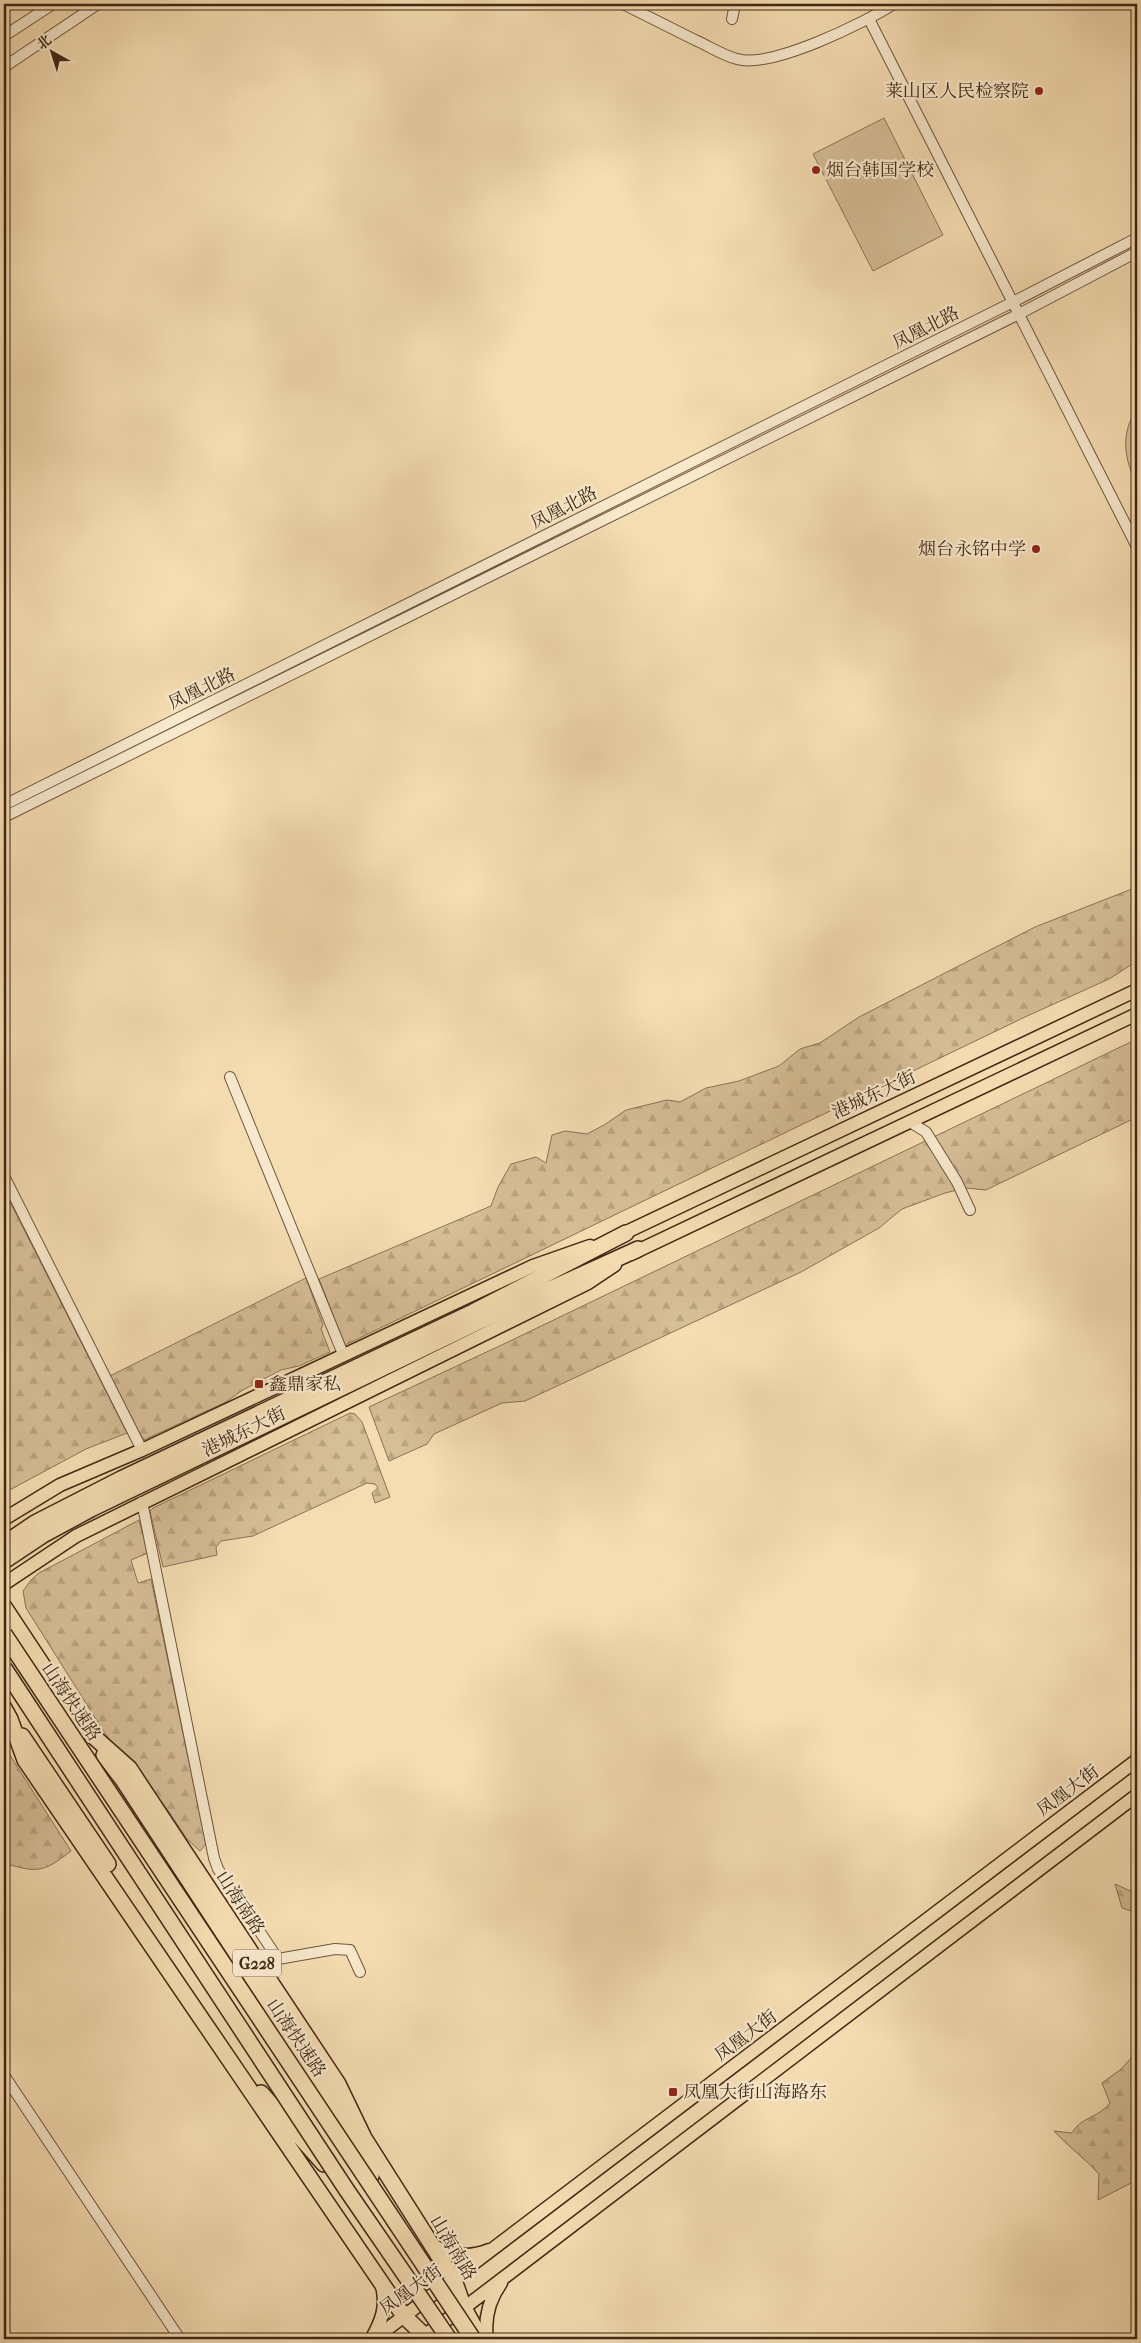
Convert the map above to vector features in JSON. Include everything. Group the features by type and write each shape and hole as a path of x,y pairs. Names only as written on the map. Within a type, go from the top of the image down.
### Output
{"highway":[{"name":"港城东大街","path":"4,1561 43,1535 91,1509 626,1233"},
{"name":"港城东大街","path":"4,1544 35,1523 78,1501 638,1249"},
{"name":"山海南路","path":"4,1607 84,1728 129,1768 338,2084 364,2138 454,2280 464,2308 481,2339"},
{"name":"山海快速路","path":"4,1634 473,2339"},
{"name":"山海快速路","path":"4,1668 346,2189 449,2339"},
{"path":"7,1713 254,2085 346,2189"},
{"path":"7,1713 25,1760 404,2316 424,2338"},
{"path":"84,1728 123,1780 325,2089 396,2222"}],"main road":[{"name":"港城东大街","path":"4,1519 60,1485 142,1450 533,1266 626,1233 1137,990"},
{"name":"港城东大街","path":"4,1584 76,1536 588,1283 638,1249 1137,1014"},
{"name":"凤凰大街","path":"373,2339 498,2247 1137,1760"},
{"path":"424,2338 1137,1795"},
{"path":"430,2244 460,2256 478,2254 498,2247"},
{"path":"487,2339 487,2310 494,2292 507,2274"},
{"path":"373,2339 384,2312 385,2300 381,2281"}],"street":[{"path":"4,36 52,4"},
{"path":"4,67 98,4"},
{"path":"623,4 719,52 738,59 754,61 789,52 869,19 894,4"},
{"path":"732,19 735,4"},
{"path":"869,19 1137,547"},
{"name":"凤凰北路","path":"4,804 1013,302 1137,238"},
{"name":"凤凰北路","path":"4,817 1019,314 1137,252"},
{"path":"230,1077 343,1354"},
{"path":"910,1122 926,1132 957,1182 970,1210"},
{"path":"4,1176 142,1450"},
{"path":"142,1502 214,1858 218,1869 278,1959 335,1949 350,1950 360,1972"},
{"path":"4,2075 180,2339"}],"green space":[{"path":"884,118 943,235 873,271 813,154"},
{"path":"1137,409 1137,484 1129,466 1126,437 1128,427"},
{"path":"1137,887 1137,961 1109,979 1025,1017 345,1345 319,1279 491,1206 498,1187 511,1164 536,1157 546,1163 552,1135 565,1131 587,1134 626,1110 667,1100 680,1102 706,1088 739,1081 779,1066 800,1049 820,1043 859,1017 1035,927"},
{"path":"1137,1039 1137,1117 986,1190 966,1188 945,1193 902,1209 879,1228 801,1272 525,1401 502,1403 434,1434 427,1444 389,1461 369,1407"},
{"path":"4,1190 127,1433 86,1449 4,1493"},
{"path":"306,1278 323,1325 321,1329 330,1352 299,1366 281,1370 241,1391 226,1402 144,1440 117,1397 110,1376"},
{"path":"350,1413 355,1414 362,1422 390,1497 375,1503 372,1493 378,1488 375,1484 367,1483 253,1536 221,1541 216,1547 217,1555 163,1567 150,1511 153,1508"},
{"path":"139,1520 148,1553 131,1560 138,1583 151,1579 206,1844 200,1851 187,1839 167,1809 106,1735 26,1608 23,1591 39,1573"},
{"path":"4,1746 71,1851 46,1867 32,1869 4,1863"},
{"path":"1115,1884 1137,1894 1137,1913 1122,1908"},
{"path":"1137,2052 1137,2180 1098,2200 1099,2174 1054,2131 1072,2133 1079,2124 1106,2108 1110,2103 1102,2083 1120,2070"}],"place":[{"name":"莱山区人民检察院","path":"1039,91"},
{"name":"烟台韩国学校","path":"816,170"},
{"name":"烟台永铭中学","path":"1036,549"},
{"name":"鑫鼎家私","path":"259,1384"},
{"name":"凤凰大街山海路东","path":"673,2092"}]}
